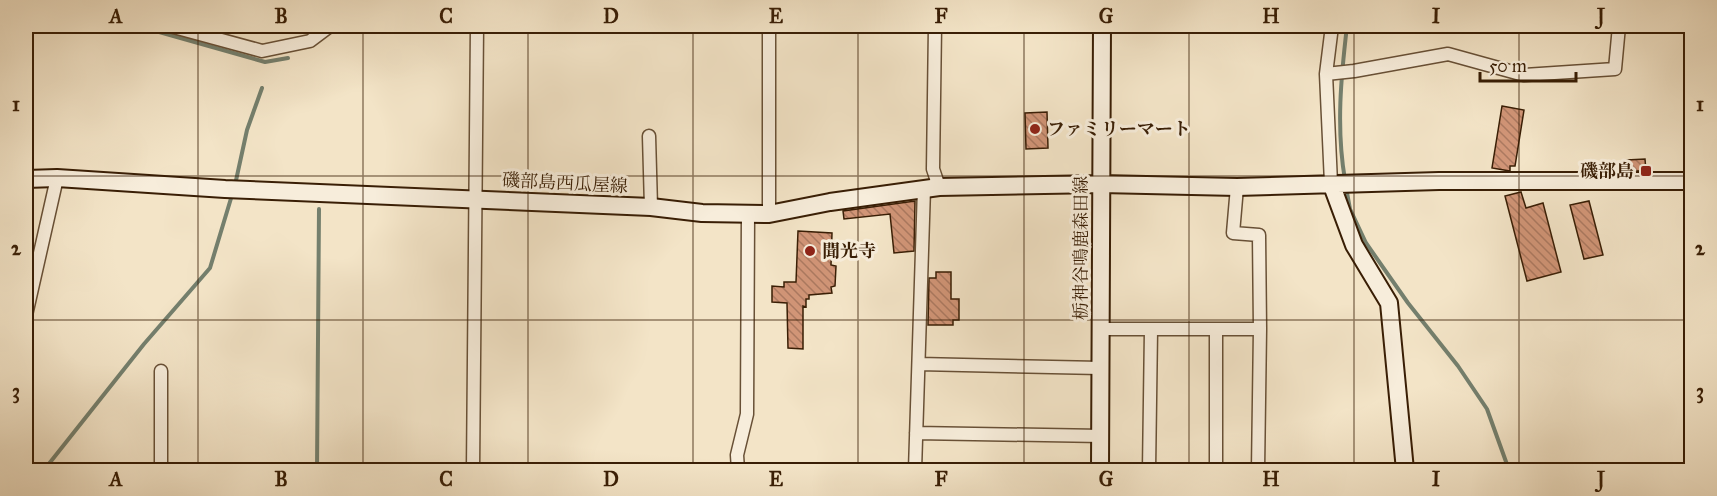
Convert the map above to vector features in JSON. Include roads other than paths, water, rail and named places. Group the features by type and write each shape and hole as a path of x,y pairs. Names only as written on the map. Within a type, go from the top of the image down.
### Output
{"main road":[{"name":"栃神谷鳴鹿森田線","path":"1100,471 1102,436 1100,368 1102,26"},
{"name":"磯部島西瓜屋線","path":"26,179 57,178 233,189 651,207 748,215 769,214 830,202 932,188 1101,184 1237,187 1340,183 1692,181"},
{"path":"1340,183 1354,245 1389,303 1405,471"}],"street":[{"path":"170,26 262,51 310,41 330,26"},
{"path":"473,471 477,26"},
{"path":"769,26 769,214"},
{"path":"915,471 919,364 933,169 935,26"},
{"path":"1332,26 1326,75 1340,183"},
{"path":"1326,75 1448,54 1524,75 1616,69 1618,26"},
{"path":"650,136 651,207"},
{"path":"26,315 57,178"},
{"path":"1237,187 1233,233 1259,235 1258,471"},
{"path":"738,471 737,455 747,414 748,215"},
{"path":"1101,329 1260,329"},
{"path":"1149,471 1151,330"},
{"path":"1216,330 1216,471"},
{"path":"919,364 1100,368"},
{"path":"160,471 161,371"},
{"path":"916,433 1102,436"}],"waterway":[{"path":"138,26 265,62 288,58"},
{"path":"1345,180 1340,122 1341,83 1347,26"},
{"path":"235,185 247,130 262,88"},
{"path":"1346,187 1350,209 1366,243 1408,303 1458,366 1487,409 1509,470"},
{"path":"44,470 144,344 210,268 232,195"},
{"path":"317,470 319,209"}],"place":[{"name":"ファミリーマート","path":"1035,129"},
{"name":"磯部島","path":"1646,171"},
{"name":"聞光寺","path":"810,251"}]}
